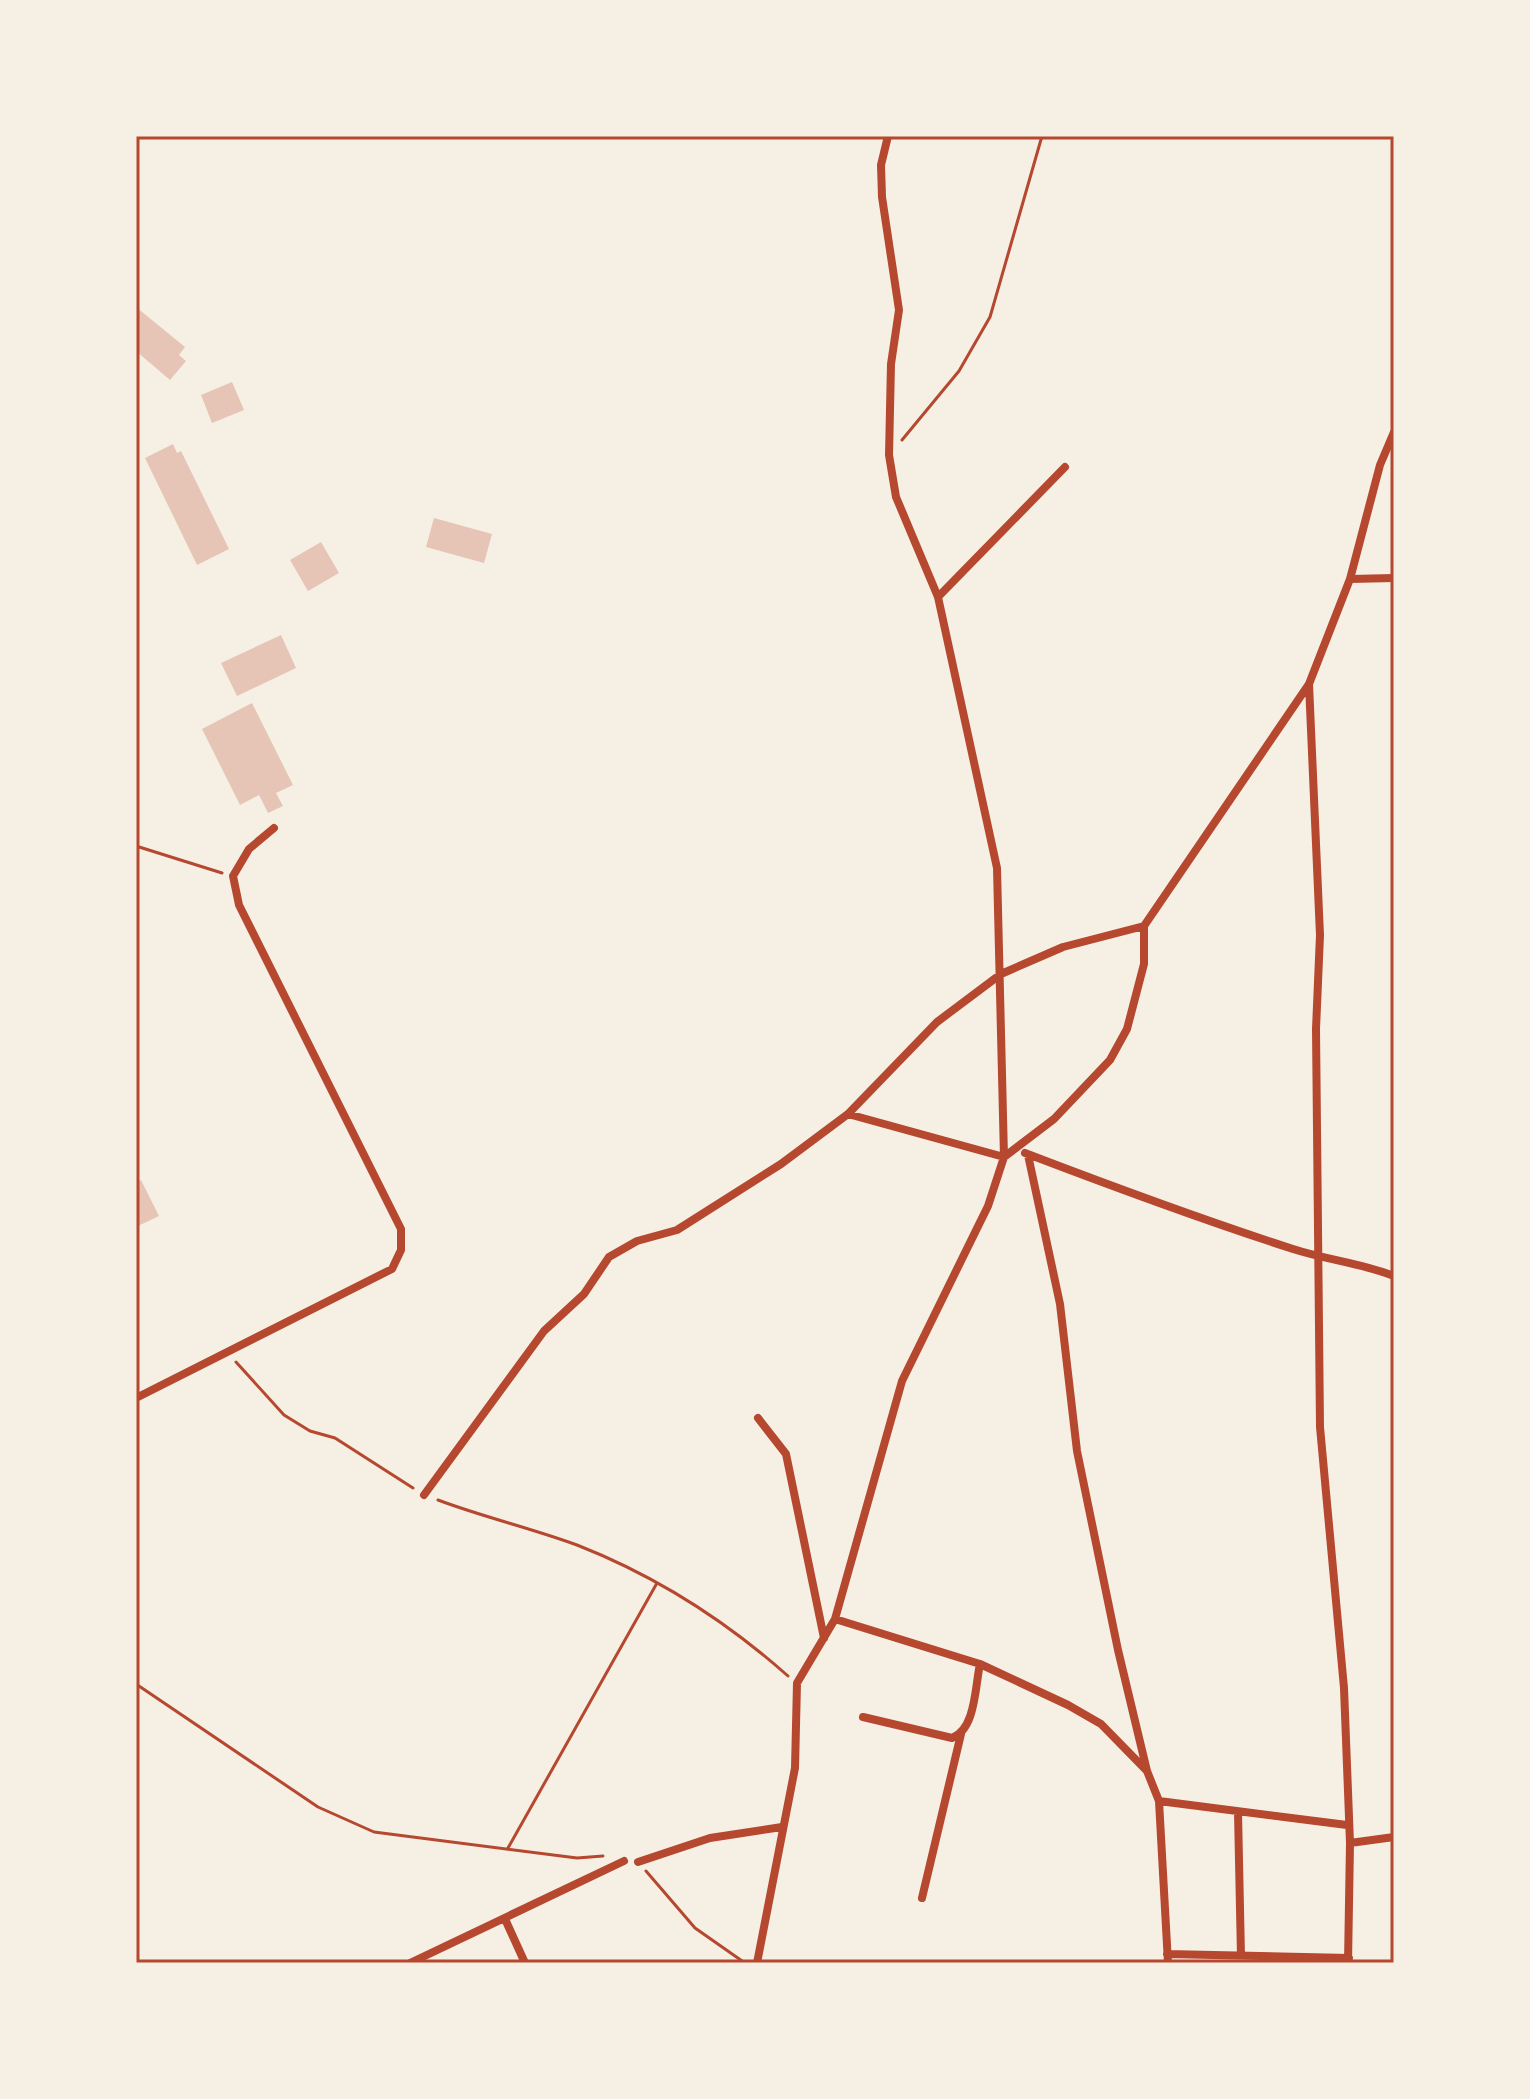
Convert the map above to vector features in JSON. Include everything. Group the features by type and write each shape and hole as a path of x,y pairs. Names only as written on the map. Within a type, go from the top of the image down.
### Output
{"street":[{"path":"757,1963 795,1768 797,1683 835,1619 902,1381 988,1206 1004,1157 997,868 938,597 896,497 889,455 891,364 899,310 882,197 881,165 888,136"},
{"path":"848,1114 1004,1157 1054,1119 1110,1060 1127,1029 1144,964 1144,926 1309,684 1350,579 1380,465 1394,432"},
{"path":"938,597 1065,467"},
{"path":"1350,579 1394,578"},
{"path":"1028,1155 1060,1304 1077,1451 1147,1771 1159,1801 1168,1958 1348,1961 1350,1843 1344,1688 1320,1427 1317,1257 1320,935 1309,684"},
{"path":"136,1398 392,1269 401,1250 401,1229 239,905 233,876 249,849 274,828"},
{"path":"424,1495 544,1331 584,1294 609,1257 637,1241 677,1230 781,1164 848,1114 937,1022 1001,974 1063,947 1144,926"},
{"path":"1017,1150 1317,1257 1365,1265 1394,1276"},
{"path":"758,1418 786,1454 824,1638"},
{"path":"835,1619 980,1664 1101,1724 1147,1771"},
{"path":"922,1898 961,1734 968,1725 980,1664"},
{"path":"863,1717 952,1738 961,1734"},
{"path":"1159,1801 1347,1825"},
{"path":"1238,1812 1241,1957"},
{"path":"638,1862 710,1838 782,1827"},
{"path":"1350,1843 1394,1837"},
{"path":"410,1963 624,1861"},
{"path":"505,1919 525,1963"}],"path":[{"path":"889,455 959,371 990,317 1042,136"},
{"path":"136,846 233,876"},
{"path":"227,1352 284,1415 310,1431 335,1438 424,1495 579,1546 657,1583 740,1633 797,1683"},
{"path":"507,1849 657,1583"},
{"path":"136,1684 318,1807 351,1825 374,1832 577,1858 598,1855 624,1861"},
{"path":"638,1862 695,1928 745,1963"}],"building":[{"path":"136,307 185,347 179,355 186,361 170,380 136,351"},
{"path":"232,382 244,410 212,423 201,395"},
{"path":"173,444 177,453 181,451 229,549 197,565 145,458"},
{"path":"434,518 492,534 484,563 426,547"},
{"path":"321,542 339,573 308,591 290,560"},
{"path":"281,635 296,668 237,696 221,663"},
{"path":"252,703 293,785 276,793 283,806 268,813 259,795 240,805 202,729"},
{"path":"141,1180 159,1216 136,1227 136,1183"}]}
